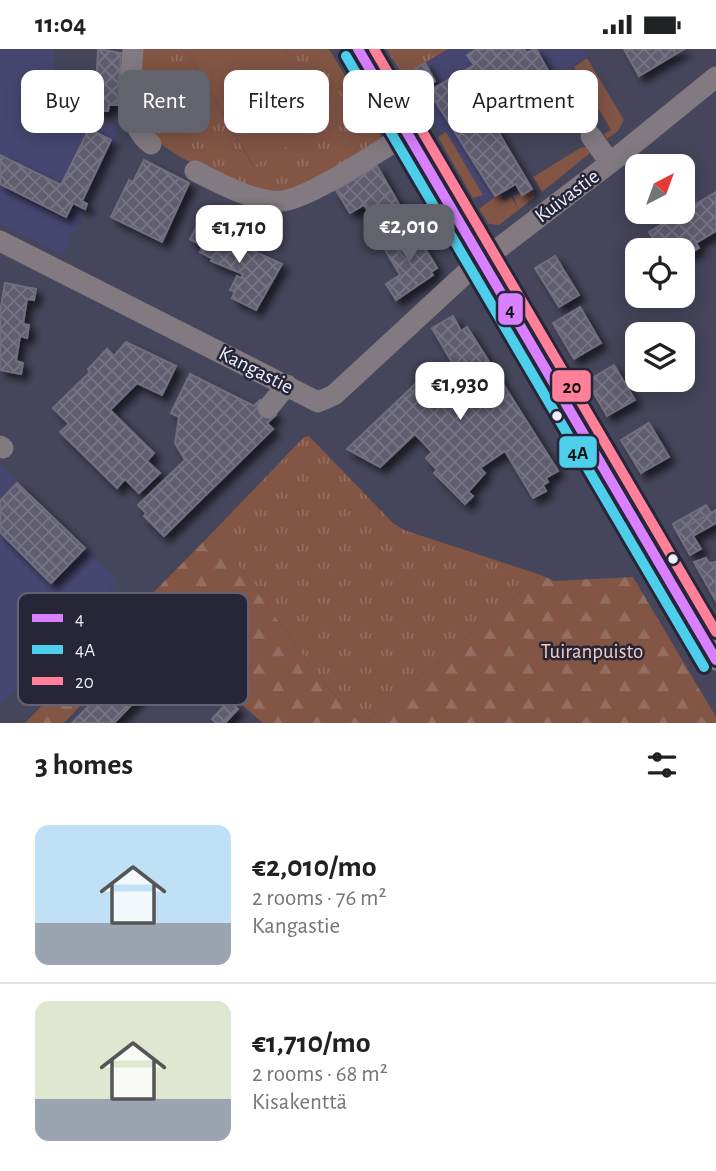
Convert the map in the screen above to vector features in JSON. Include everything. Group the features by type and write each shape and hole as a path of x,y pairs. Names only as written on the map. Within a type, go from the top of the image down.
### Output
{"street":[{"path":"133,49 131,107 140,133 151,144"},
{"path":"358,49 716,660"},
{"name":"Kuivastie","path":"482,261 716,77"},
{"path":"195,171 262,198 282,201 324,183 407,134"},
{"path":"591,136 610,163"},
{"name":"Kangastie","path":"0,241 318,402 334,395 482,261"},
{"path":"268,408 287,385"}],"shaded area":[{"path":"0,49 54,49 53,70 21,70 21,133 104,133 104,124 117,125 116,147 62,255 0,224"},
{"path":"448,49 583,49 587,56 564,70 448,70 448,133 500,133 536,194 495,224 434,121 434,70 413,70"},
{"path":"0,465 85,548 112,576 116,584 107,593 18,593 18,685 0,704"}],"green space":[{"path":"141,49 185,49 197,70 140,70"},
{"path":"185,49 285,49 297,70 224,70 224,116 210,92 210,70 197,70"},
{"path":"285,49 329,49 343,73 343,133 379,133 383,140 308,184 284,191 230,180 188,161 150,133 210,133 210,92 224,116 224,133 234,133 253,166 311,133 329,133 329,70 297,70"},
{"path":"386,49 448,49 416,68 417,70 400,70"},
{"path":"587,58 594,70 576,70 574,67"},
{"path":"598,76 624,120 618,131 607,139 604,134 611,130 598,108"},
{"path":"446,132 483,195 473,198 438,137"},
{"path":"234,133 312,133 254,167"},
{"path":"582,147 587,147 590,153 542,192 533,177"},
{"path":"532,189 535,197 499,225 489,224 479,209 500,193 504,201 511,197 518,208 513,196"},
{"path":"309,436 393,523 404,530 541,575 364,723 360,723 321,680 222,543 210,535 304,437"},
{"path":"210,535 222,543 321,680 360,723 263,723 242,705 248,705 248,593 153,593"},
{"name":"Tuiranpuisto","path":"541,575 554,581 633,577 716,717 716,723 364,723"},
{"path":"43,705 81,705 64,723 25,723"}],"building":[{"path":"98,49 121,53 118,105 109,105 108,111 104,111 104,70 97,70"},
{"path":"477,49 524,49 526,53 536,49 548,70 465,70 474,65 467,55"},
{"path":"624,49 684,49 639,76"},
{"path":"425,63 429,70 417,70 416,68"},
{"path":"448,80 448,121 434,99 434,88"},
{"path":"87,133 97,133 111,140 82,201 87,204 85,209 73,203 66,217 0,184 0,155 61,185"},
{"path":"455,133 499,133 532,189 522,195 516,184 495,196"},
{"path":"144,160 189,183 162,242 111,217 129,180 133,182"},
{"path":"377,166 400,206 374,221 364,205 350,213 336,190"},
{"path":"716,192 716,231 696,243 699,248 695,250 695,238 653,238 649,232 662,224 695,224 695,205"},
{"path":"199,222 282,264 256,310 232,298 235,292 230,290 237,276 241,278 243,274 211,261 213,259 200,252 203,246 190,239"},
{"path":"414,230 437,268 431,272 433,275 396,300 386,284 400,275 384,248"},
{"path":"555,256 579,295 559,307 535,268"},
{"path":"5,283 36,289 34,300 27,299 23,324 29,325 27,338 20,336 16,361 23,363 21,374 0,370 0,312"},
{"path":"580,307 601,343 574,359 553,323"},
{"path":"453,316 461,331 467,327 558,471 546,478 548,482 543,485 546,491 533,498 505,451 480,468 485,473 468,492 473,496 465,504 434,473 437,470 426,458 432,452 415,434 380,467 347,449 429,371 438,381 456,369 432,328"},
{"path":"126,342 176,366 162,395 137,383 110,410 154,453 147,461 160,473 139,493 125,479 117,488 60,432 69,424 53,408 90,372 88,369 107,349 114,356"},
{"path":"614,365 625,383 625,392 630,392 635,400 607,416 587,381"},
{"path":"190,374 254,406 260,400 276,415 267,423 273,429 164,536 144,516 146,513 138,505 185,460 175,443 179,417 171,413"},
{"path":"649,423 669,457 641,473 621,440"},
{"path":"17,483 85,548 51,583 0,532 0,501"},
{"path":"706,505 711,513 677,532 673,524"},
{"path":"716,510 716,523 693,536 701,549 690,555 677,532"},
{"path":"706,558 709,563 716,562 716,601 694,562"},
{"path":"90,705 131,705 114,723 72,723"},
{"path":"225,705 234,705 238,709 225,723 216,723 212,719"}],"transit line":[{"name":"4","path":"358,49 716,660"},
{"name":"20","path":"374,49 716,632"},
{"name":"4A","path":"346,56 704,667"}]}
